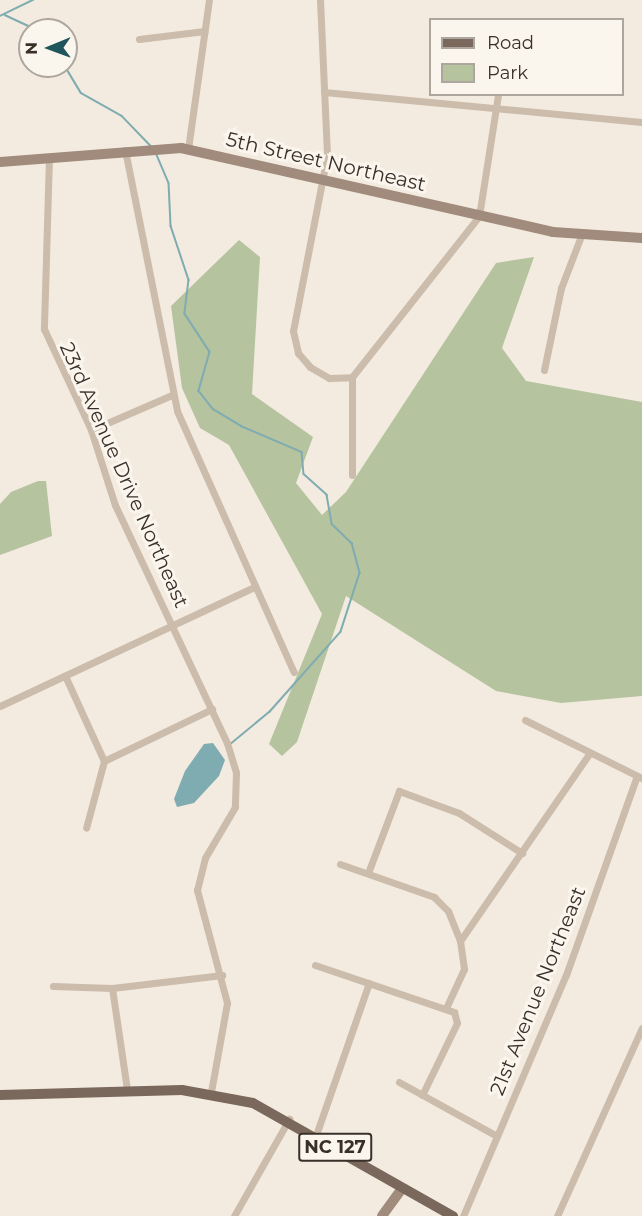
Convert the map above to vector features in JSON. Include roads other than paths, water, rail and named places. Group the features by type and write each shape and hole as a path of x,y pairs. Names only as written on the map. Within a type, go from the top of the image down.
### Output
{"main road":[{"name":"NC 127","path":"0,1095 127,1090 211,1092 289,1119 402,1188 453,1216"}],"street":[{"path":"188,149 209,0"},
{"path":"320,0 328,140 323,180 294,307 295,346 302,360 323,377 352,377"},
{"path":"140,39 205,31"},
{"path":"324,92 642,122"},
{"path":"352,475 352,377 478,216 498,96"},
{"path":"124,148 172,395 192,453 294,672"},
{"name":"5th Street Northeast","path":"0,162 124,148 188,149 478,216 581,236 642,238"},
{"name":"23rd Avenue Drive Northeast","path":"49,157 44,329 92,430 115,505 232,756 237,788 235,807 205,858 197,890 202,923 222,975 227,1016 211,1092"},
{"path":"544,370 561,288 581,236"},
{"path":"92,430 172,395"},
{"path":"0,706 66,678 254,587"},
{"path":"66,678 104,761 86,828"},
{"path":"104,761 212,709"},
{"path":"525,720 639,777"},
{"path":"460,941 589,754"},
{"name":"21st Avenue Northeast","path":"463,1216 566,975 639,777"},
{"path":"368,873 399,791 459,813 522,853"},
{"path":"340,864 439,900 460,941 464,969 446,1008"},
{"path":"315,965 454,1012 457,1023 422,1095"},
{"path":"53,986 112,988 222,975"},
{"path":"316,1135 369,983"},
{"path":"112,988 127,1090"},
{"path":"557,1216 642,1028"},
{"path":"399,1082 497,1136"},
{"path":"234,1216 289,1119"},
{"path":"382,1216 402,1188"}],"water":[{"path":"213,743 225,760 219,776 194,803 177,807 174,799 185,771 204,744"}],"waterway":[{"path":"0,16 33,0"},
{"path":"5,15 18,21"},
{"path":"72,78 81,93 122,116 151,146"},
{"path":"157,155 169,183 171,226 189,280 185,314 210,352 199,391 213,409 241,426 302,452 304,474 327,495 332,524 352,543 360,573 341,632 270,712 230,745"}]}
